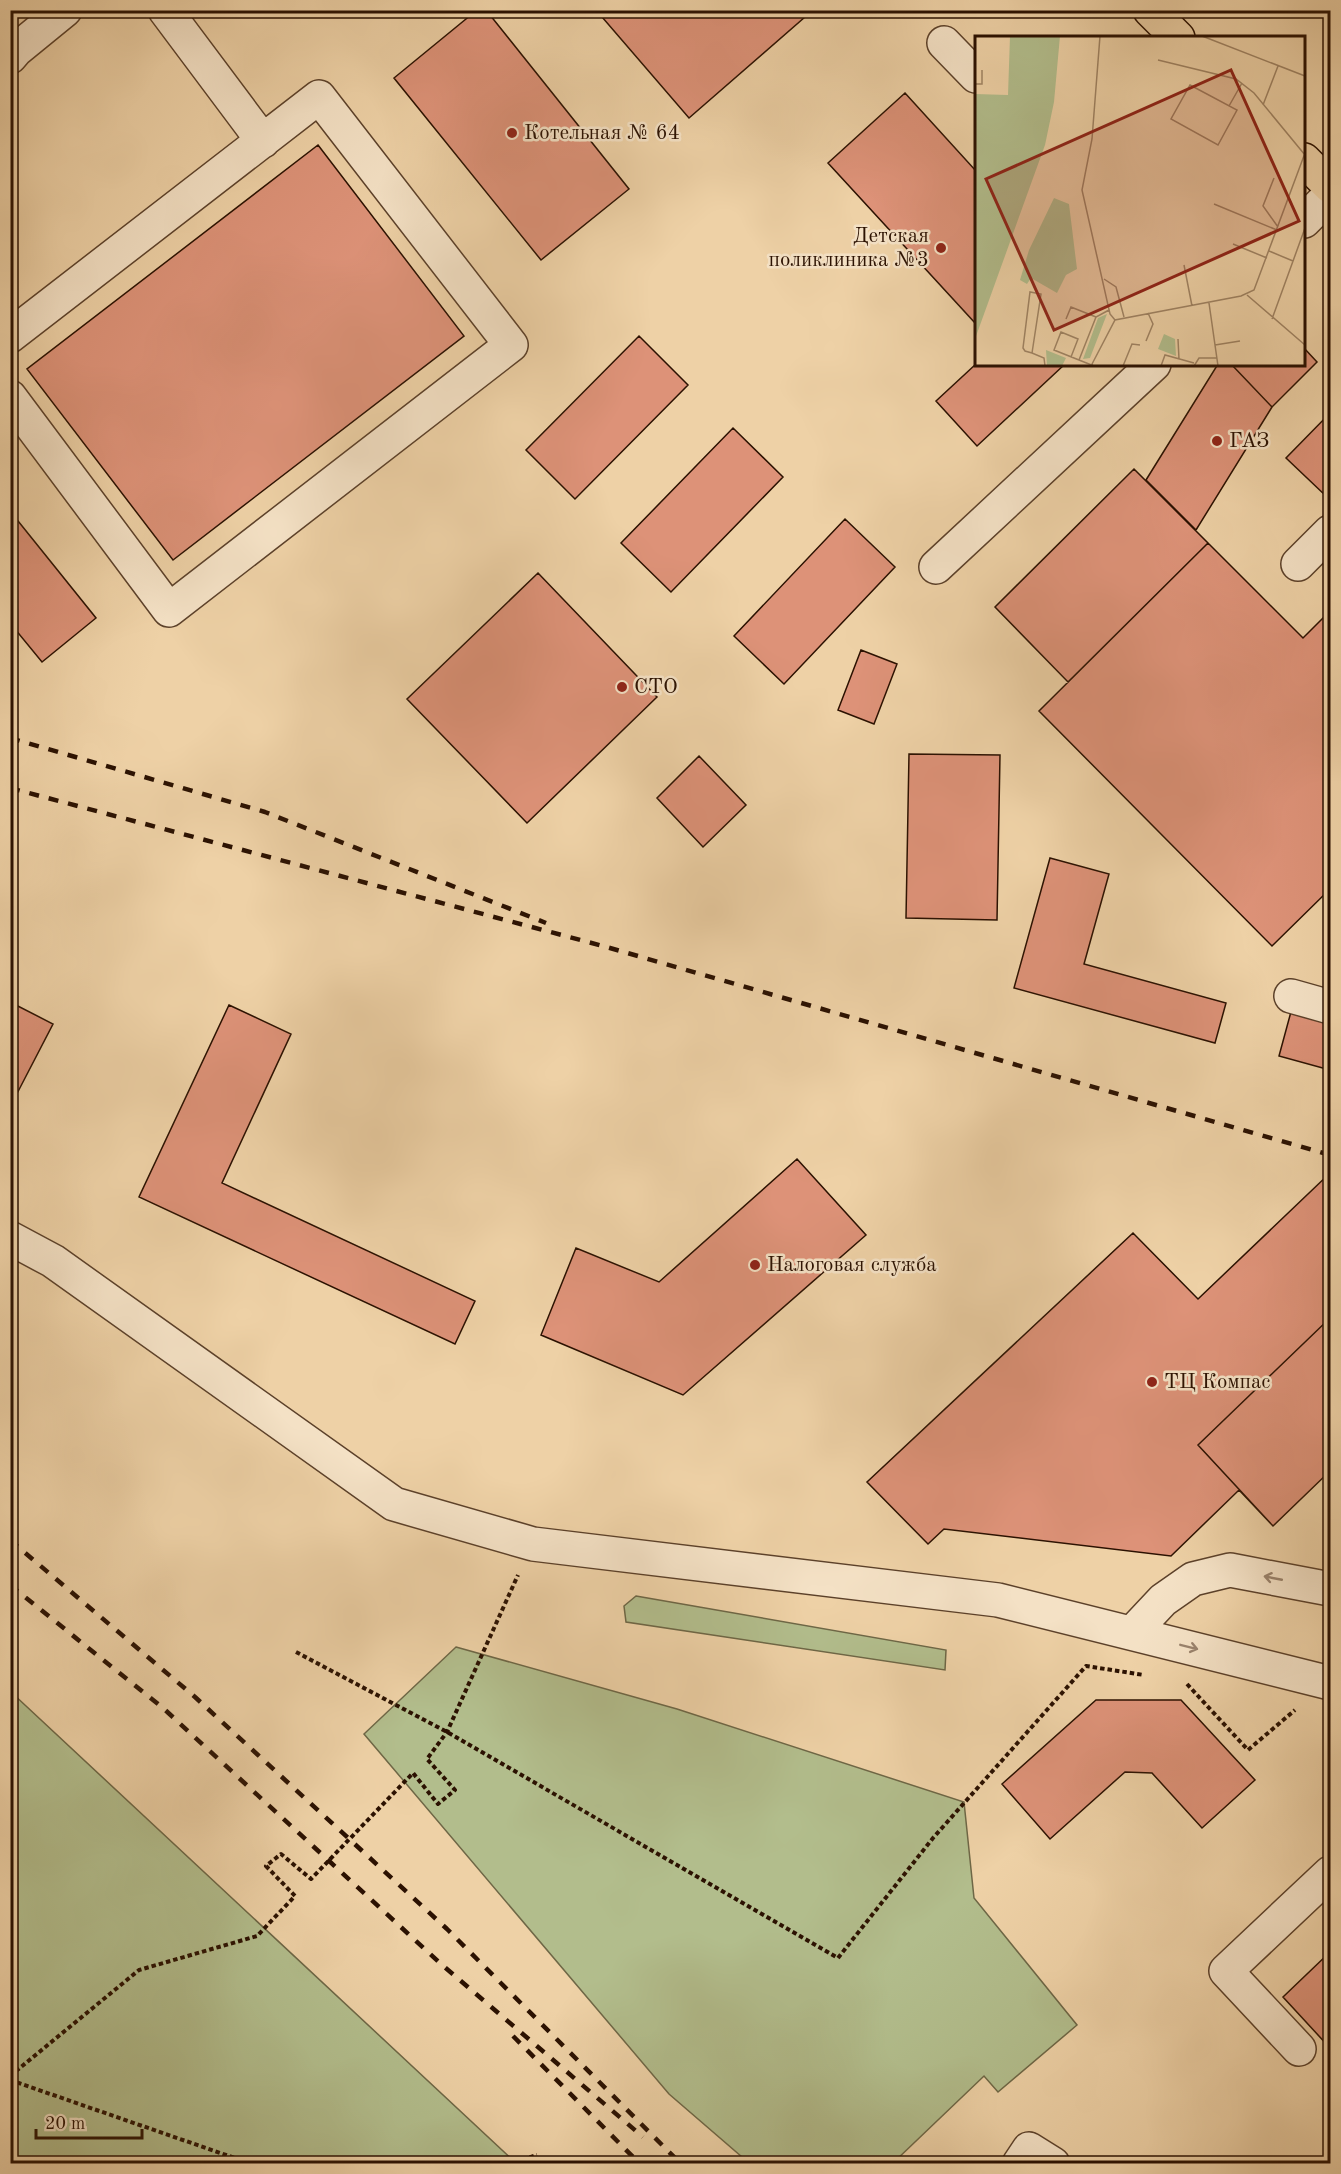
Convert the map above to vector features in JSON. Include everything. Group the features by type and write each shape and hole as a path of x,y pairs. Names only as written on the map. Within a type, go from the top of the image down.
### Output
{"main road":[{"path":"1150,10 1176,36"}],"street":[{"path":"10,57 65,10"},
{"path":"165,10 262,141"},
{"path":"944,43 975,75"},
{"path":"10,336 319,97 512,345 169,610 10,397"},
{"path":"1305,218 1317,178"},
{"path":"936,567 1152,366"},
{"path":"1298,564 1330,532"},
{"path":"1291,996 1330,1007"},
{"path":"10,1238 53,1261 394,1504 532,1544 998,1600 1330,1683"},
{"path":"1132,1633 1163,1600 1194,1579 1230,1570 1330,1589"},
{"path":"1299,2049 1226,1971 1330,1873"},
{"path":"1019,2163 1029,2149 1053,2163"}],"path":[{"path":"10,2078 139,1970 257,1936 295,1896 266,1866 281,1854 311,1879 413,1773 438,1804 455,1790 427,1759 447,1732 532,1544"},
{"path":"296,1652 447,1732 838,1958 933,1838 1086,1666 1152,1676"},
{"path":"1196,1684 1185,1681 1248,1750 1299,1707 1288,1704"},
{"path":"10,2078 252,2163"},
{"path":"508,2163 537,2155"}],"green space":[{"path":"636,1596 946,1650 945,1670 626,1622 624,1606"},
{"path":"456,1647 677,1709 964,1802 974,1898 1077,2025 998,2092 984,2076 893,2163 749,2163 669,2094 364,1734"},
{"path":"11,1692 516,2163 11,2163"}],"building":[{"name":"Котельная № 64","path":"477,10 486,10 629,189 541,260 394,78"},
{"path":"596,10 813,10 689,118"},
{"name":"Детская поликлиника №3","path":"905,93 975,170 975,323 828,163"},
{"path":"318,145 464,336 173,560 27,369"},
{"path":"639,336 688,385 575,499 526,450"},
{"path":"1305,349 1317,362 1272,407 1233,366 1305,366"},
{"path":"975,365 1063,366 977,446 936,401"},
{"path":"1217,366 1233,366 1272,407 1196,530 1146,480"},
{"path":"1330,413 1330,494 1327,497 1286,458"},
{"path":"733,428 783,477 671,592 621,543"},
{"path":"1134,469 1208,543 1068,682 995,607"},
{"path":"10,511 96,618 42,662 10,623"},
{"path":"845,519 895,567 784,684 734,636"},
{"path":"1208,543 1303,638 1330,611 1330,889 1272,946 1039,711"},
{"path":"538,573 657,697 527,823 407,699"},
{"path":"861,650 897,664 874,724 838,710"},
{"path":"909,754 1000,755 997,920 906,918"},
{"path":"699,756 746,805 703,847 657,798"},
{"path":"1050,858 1109,874 1084,964 1226,1003 1215,1043 1014,988"},
{"path":"10,1002 53,1024 10,1107"},
{"path":"229,1005 291,1034 222,1183 475,1301 455,1344 139,1197"},
{"path":"1292,1008 1330,1018 1330,1070 1279,1056"},
{"name":"Налоговая служба","path":"797,1159 866,1235 683,1395 541,1335 576,1248 659,1282"},
{"name":"ТЦ Компас","path":"1330,1173 1330,1471 1273,1526 1239,1490 1171,1556 944,1529 928,1544 867,1482 1133,1233 1198,1299"},
{"path":"1330,1318 1330,1471 1273,1526 1198,1445"},
{"path":"1096,1700 1181,1700 1255,1780 1202,1828 1152,1773 1125,1772 1050,1839 1002,1784"},
{"path":"1330,1952 1330,2048 1283,1997"}],"railway":[{"path":"10,738 265,812 546,923"},
{"path":"10,788 603,946 1330,1155"},
{"path":"10,1540 195,1697 447,1929 681,2164"},
{"path":"10,1585 163,1708 441,1964 643,2137"},
{"path":"513,2036 640,2164"}],"place":[{"name":"Котельная № 64","path":"512,133"},
{"name":"Детская поликлиника №3","path":"941,248"},
{"name":"ГАЗ","path":"1217,441"},
{"name":"СТО","path":"622,687"},
{"name":"Налоговая служба","path":"755,1265"},
{"name":"ТЦ Компас","path":"1152,1382"}]}
